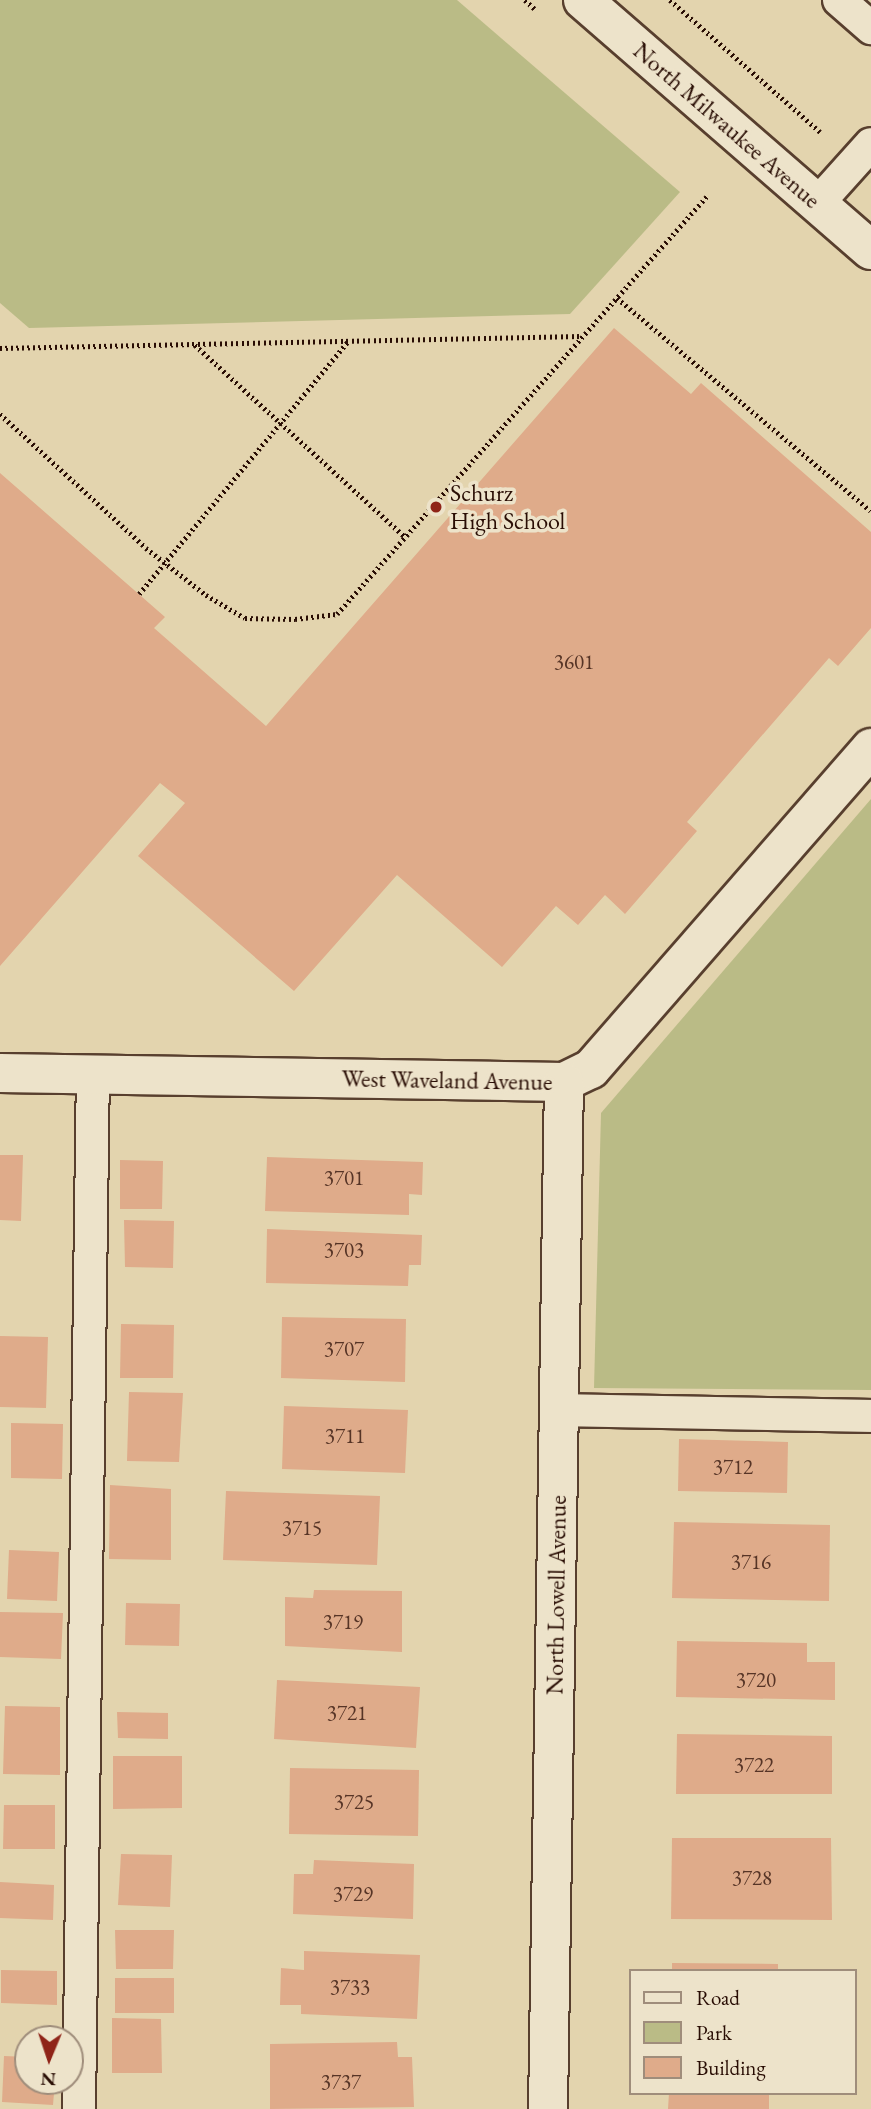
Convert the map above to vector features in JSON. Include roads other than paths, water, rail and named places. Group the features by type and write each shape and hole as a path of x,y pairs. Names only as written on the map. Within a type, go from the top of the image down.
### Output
{"street":[{"name":"North Milwaukee Avenue","path":"595,4 871,250"},
{"name":"West Waveland Avenue","path":"0,1073 564,1082 590,1069 871,748"},
{"name":"North Lowell Avenue","path":"548,2109 564,1082"}],"lane":[{"path":"839,0 871,28"},
{"path":"818,203 863,153"},
{"path":"79,2109 93,1074"},
{"path":"559,1410 871,1416"}],"place":[{"name":"Schurz High School","path":"436,507"}]}
